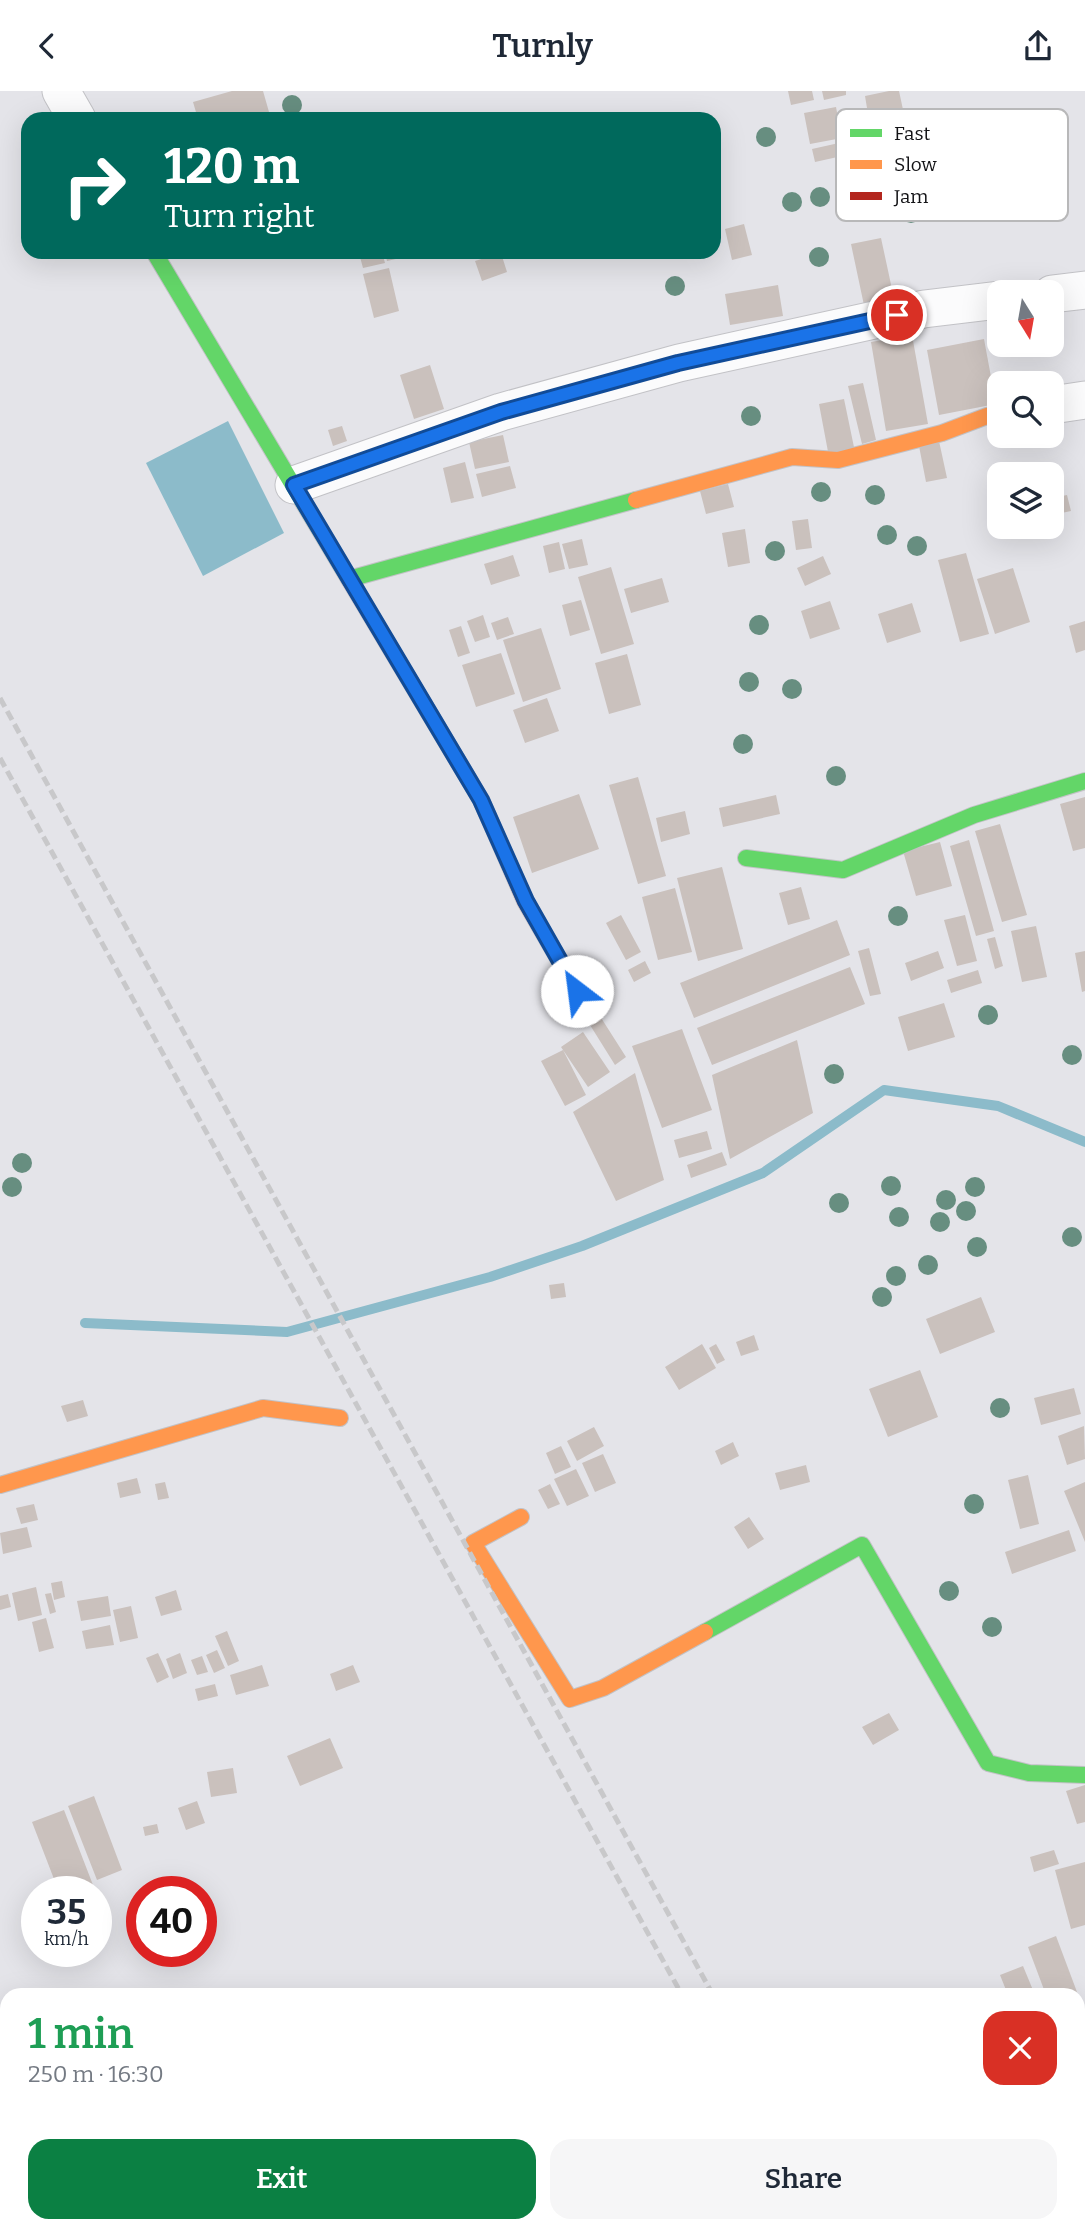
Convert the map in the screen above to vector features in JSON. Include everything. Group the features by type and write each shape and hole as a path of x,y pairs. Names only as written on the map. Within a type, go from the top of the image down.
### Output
{"street":[{"path":"61,91 73,112"},
{"path":"158,259 481,800 526,901 577,991"},
{"path":"1064,293 1085,290"},
{"path":"294,485 501,412 678,363 924,309 987,301"},
{"path":"1064,403 1085,400"},
{"path":"349,579 792,457 838,460 942,433 987,416"},
{"path":"746,858 843,870 974,815 1085,781"},
{"path":"0,1485 263,1408 340,1418"},
{"path":"521,1517 474,1543 570,1699 603,1688 862,1545 988,1763 1029,1773 1085,1775"}],"water":[{"path":"228,421 284,533 203,576 146,463"}],"building":[{"path":"232,91 263,91 269,112 196,112 193,102"},
{"path":"788,91 812,91 814,100 791,105"},
{"path":"822,91 846,91 846,95 824,100"},
{"path":"899,91 903,109 867,109 865,96"},
{"path":"836,107 836,139 810,144 804,113"},
{"path":"836,144 836,157 815,162 812,149"},
{"path":"744,224 752,255 732,260 725,229"},
{"path":"881,238 895,303 865,310 851,244"},
{"path":"361,259 384,259 385,263 363,268"},
{"path":"503,259 507,272 482,281 475,261"},
{"path":"389,268 399,311 374,318 363,274"},
{"path":"778,285 783,316 730,325 725,294"},
{"path":"912,335 928,424 886,431 871,342"},
{"path":"984,339 990,371 987,371 987,406 939,415 927,350"},
{"path":"430,365 444,409 414,419 400,375"},
{"path":"863,383 876,440 862,444 848,386"},
{"path":"844,399 855,452 829,457 819,404"},
{"path":"342,426 347,441 333,446 328,430"},
{"path":"503,435 509,462 475,469 469,442"},
{"path":"939,441 947,478 926,482 919,446"},
{"path":"465,462 474,498 451,503 443,468"},
{"path":"510,466 516,488 482,497 476,474"},
{"path":"728,484 734,507 706,514 700,491"},
{"path":"1067,495 1071,511 1064,512 1064,496"},
{"path":"808,519 812,548 796,550 792,521"},
{"path":"745,529 750,563 728,567 722,533"},
{"path":"582,539 588,565 569,569 562,544"},
{"path":"559,542 565,569 549,573 543,546"},
{"path":"966,553 989,634 960,642 938,560"},
{"path":"513,555 520,576 491,585 484,564"},
{"path":"823,556 831,574 805,586 797,568"},
{"path":"611,567 634,644 601,654 578,577"},
{"path":"1013,568 1030,622 995,634 977,579"},
{"path":"662,578 669,602 631,613 624,589"},
{"path":"581,600 590,630 570,636 562,605"},
{"path":"830,601 840,629 810,639 801,611"},
{"path":"912,603 921,632 887,643 878,614"},
{"path":"483,615 490,637 475,642 467,621"},
{"path":"508,617 514,634 497,640 491,623"},
{"path":"1085,621 1085,650 1076,653 1069,626"},
{"path":"461,626 470,653 458,657 449,630"},
{"path":"541,628 561,689 523,702 503,640"},
{"path":"501,653 515,694 476,707 462,665"},
{"path":"627,654 641,705 609,714 595,663"},
{"path":"547,698 559,731 525,743 513,710"},
{"path":"638,777 666,876 638,884 609,785"},
{"path":"579,794 599,849 532,873 513,817"},
{"path":"776,795 780,814 723,827 719,808"},
{"path":"1085,797 1085,848 1073,851 1060,804"},
{"path":"685,811 690,834 661,842 656,818"},
{"path":"1000,824 1027,915 1002,922 975,831"},
{"path":"969,840 994,931 976,936 950,846"},
{"path":"940,842 952,886 916,896 903,851"},
{"path":"722,867 743,949 698,961 677,878"},
{"path":"801,887 810,919 788,925 779,893"},
{"path":"675,888 692,952 658,960 642,897"},
{"path":"621,915 641,952 626,960 606,923"},
{"path":"965,915 977,961 957,966 944,920"},
{"path":"837,920 850,955 694,1018 680,983"},
{"path":"1036,926 1047,977 1022,982 1011,931"},
{"path":"995,937 1003,966 995,969 987,939"},
{"path":"869,948 881,994 870,996 858,951"},
{"path":"938,951 944,968 911,981 905,963"},
{"path":"1085,951 1085,991 1082,992 1075,953"},
{"path":"645,961 651,973 634,982 628,970"},
{"path":"850,967 865,1004 712,1065 697,1028"},
{"path":"978,970 982,983 951,993 947,980"},
{"path":"591,1002 626,1057 615,1065 580,1009"},
{"path":"944,1003 955,1037 908,1051 898,1017"},
{"path":"682,1029 712,1110 662,1128 632,1046"},
{"path":"583,1032 610,1072 588,1087 561,1047"},
{"path":"797,1040 813,1113 730,1159 712,1075"},
{"path":"563,1050 586,1095 565,1106 541,1061"},
{"path":"635,1073 664,1180 616,1201 573,1112"},
{"path":"707,1131 712,1149 679,1158 674,1140"},
{"path":"722,1152 727,1165 691,1178 687,1165"},
{"path":"564,1283 566,1297 551,1299 549,1285"},
{"path":"981,1297 995,1332 940,1354 926,1319"},
{"path":"754,1335 759,1350 741,1356 736,1342"},
{"path":"702,1344 716,1368 679,1390 665,1367"},
{"path":"716,1344 725,1360 717,1364 709,1348"},
{"path":"920,1370 938,1417 888,1437 869,1389"},
{"path":"1074,1388 1081,1414 1041,1425 1034,1398"},
{"path":"83,1400 88,1416 67,1422 61,1406"},
{"path":"1084,1426 1085,1459 1067,1465 1058,1436"},
{"path":"594,1427 604,1446 577,1461 567,1441"},
{"path":"733,1442 739,1456 721,1465 715,1451"},
{"path":"561,1446 571,1467 555,1474 546,1453"},
{"path":"603,1454 616,1483 595,1492 582,1463"},
{"path":"806,1465 810,1482 780,1490 775,1473"},
{"path":"576,1469 589,1496 567,1506 554,1479"},
{"path":"1028,1475 1039,1524 1020,1529 1008,1480"},
{"path":"137,1478 141,1493 120,1498 117,1483"},
{"path":"165,1482 169,1498 158,1500 155,1484"},
{"path":"1085,1482 1085,1542 1064,1491"},
{"path":"550,1484 560,1504 548,1509 538,1490"},
{"path":"34,1504 38,1520 21,1524 16,1508"},
{"path":"749,1517 764,1539 748,1549 734,1527"},
{"path":"27,1527 32,1547 3,1554 0,1533"},
{"path":"1069,1530 1076,1551 1012,1574 1005,1552"},
{"path":"62,1581 65,1597 54,1600 51,1583"},
{"path":"36,1587 42,1615 18,1621 12,1593"},
{"path":"176,1590 182,1610 161,1616 155,1597"},
{"path":"51,1593 56,1612 50,1614 45,1594"},
{"path":"8,1594 11,1607 0,1610 0,1596"},
{"path":"108,1596 111,1616 81,1621 77,1601"},
{"path":"131,1606 138,1638 120,1642 113,1610"},
{"path":"46,1618 54,1648 39,1652 32,1622"},
{"path":"110,1625 114,1645 86,1649 82,1631"},
{"path":"227,1631 239,1661 228,1666 215,1636"},
{"path":"217,1650 225,1668 214,1673 206,1655"},
{"path":"158,1653 169,1677 157,1683 146,1658"},
{"path":"180,1653 187,1673 173,1679 166,1659"},
{"path":"202,1656 208,1672 197,1675 191,1660"},
{"path":"262,1665 269,1686 236,1695 230,1675"},
{"path":"353,1665 360,1682 336,1691 330,1674"},
{"path":"215,1684 218,1696 198,1701 195,1689"},
{"path":"889,1713 899,1730 873,1745 862,1727"},
{"path":"330,1738 343,1768 300,1786 287,1756"},
{"path":"233,1768 237,1793 211,1797 207,1772"},
{"path":"1085,1785 1085,1822 1077,1824 1066,1791"},
{"path":"94,1796 122,1870 107,1876 95,1876 68,1806"},
{"path":"197,1801 205,1823 186,1830 178,1808"},
{"path":"64,1810 90,1876 53,1876 32,1822"},
{"path":"157,1824 159,1833 145,1836 143,1827"},
{"path":"1054,1850 1059,1864 1034,1872 1030,1857"},
{"path":"1085,1862 1085,1925 1071,1929 1055,1870"},
{"path":"1056,1936 1076,1988 1043,1988 1028,1947"},
{"path":"1023,1966 1032,1988 1005,1988 1000,1975"}],"waterway":[{"path":"85,1323 287,1332 490,1277 582,1246 763,1173 884,1090 998,1106 1085,1142"}],"railway":[{"path":"0,698 709,1988"},
{"path":"0,758 678,1988"}],"traffic: fast":[{"path":"158,259 349,579 636,500"},
{"path":"746,858 843,870 974,815 1085,781"},
{"path":"705,1632 862,1545 988,1763 1029,1773 1085,1775"}],"traffic: slow":[{"path":"636,500 792,457 838,460 942,433 987,416"},
{"path":"0,1485 263,1408 340,1418"},
{"path":"521,1517 473,1543 570,1699 603,1688 705,1632"}],"traffic: jam":[{"path":"349,579 481,800 525,901 577,991"}],"route":[{"path":"577,991 526,901 481,800 294,485 501,412 678,363 897,315"}]}
